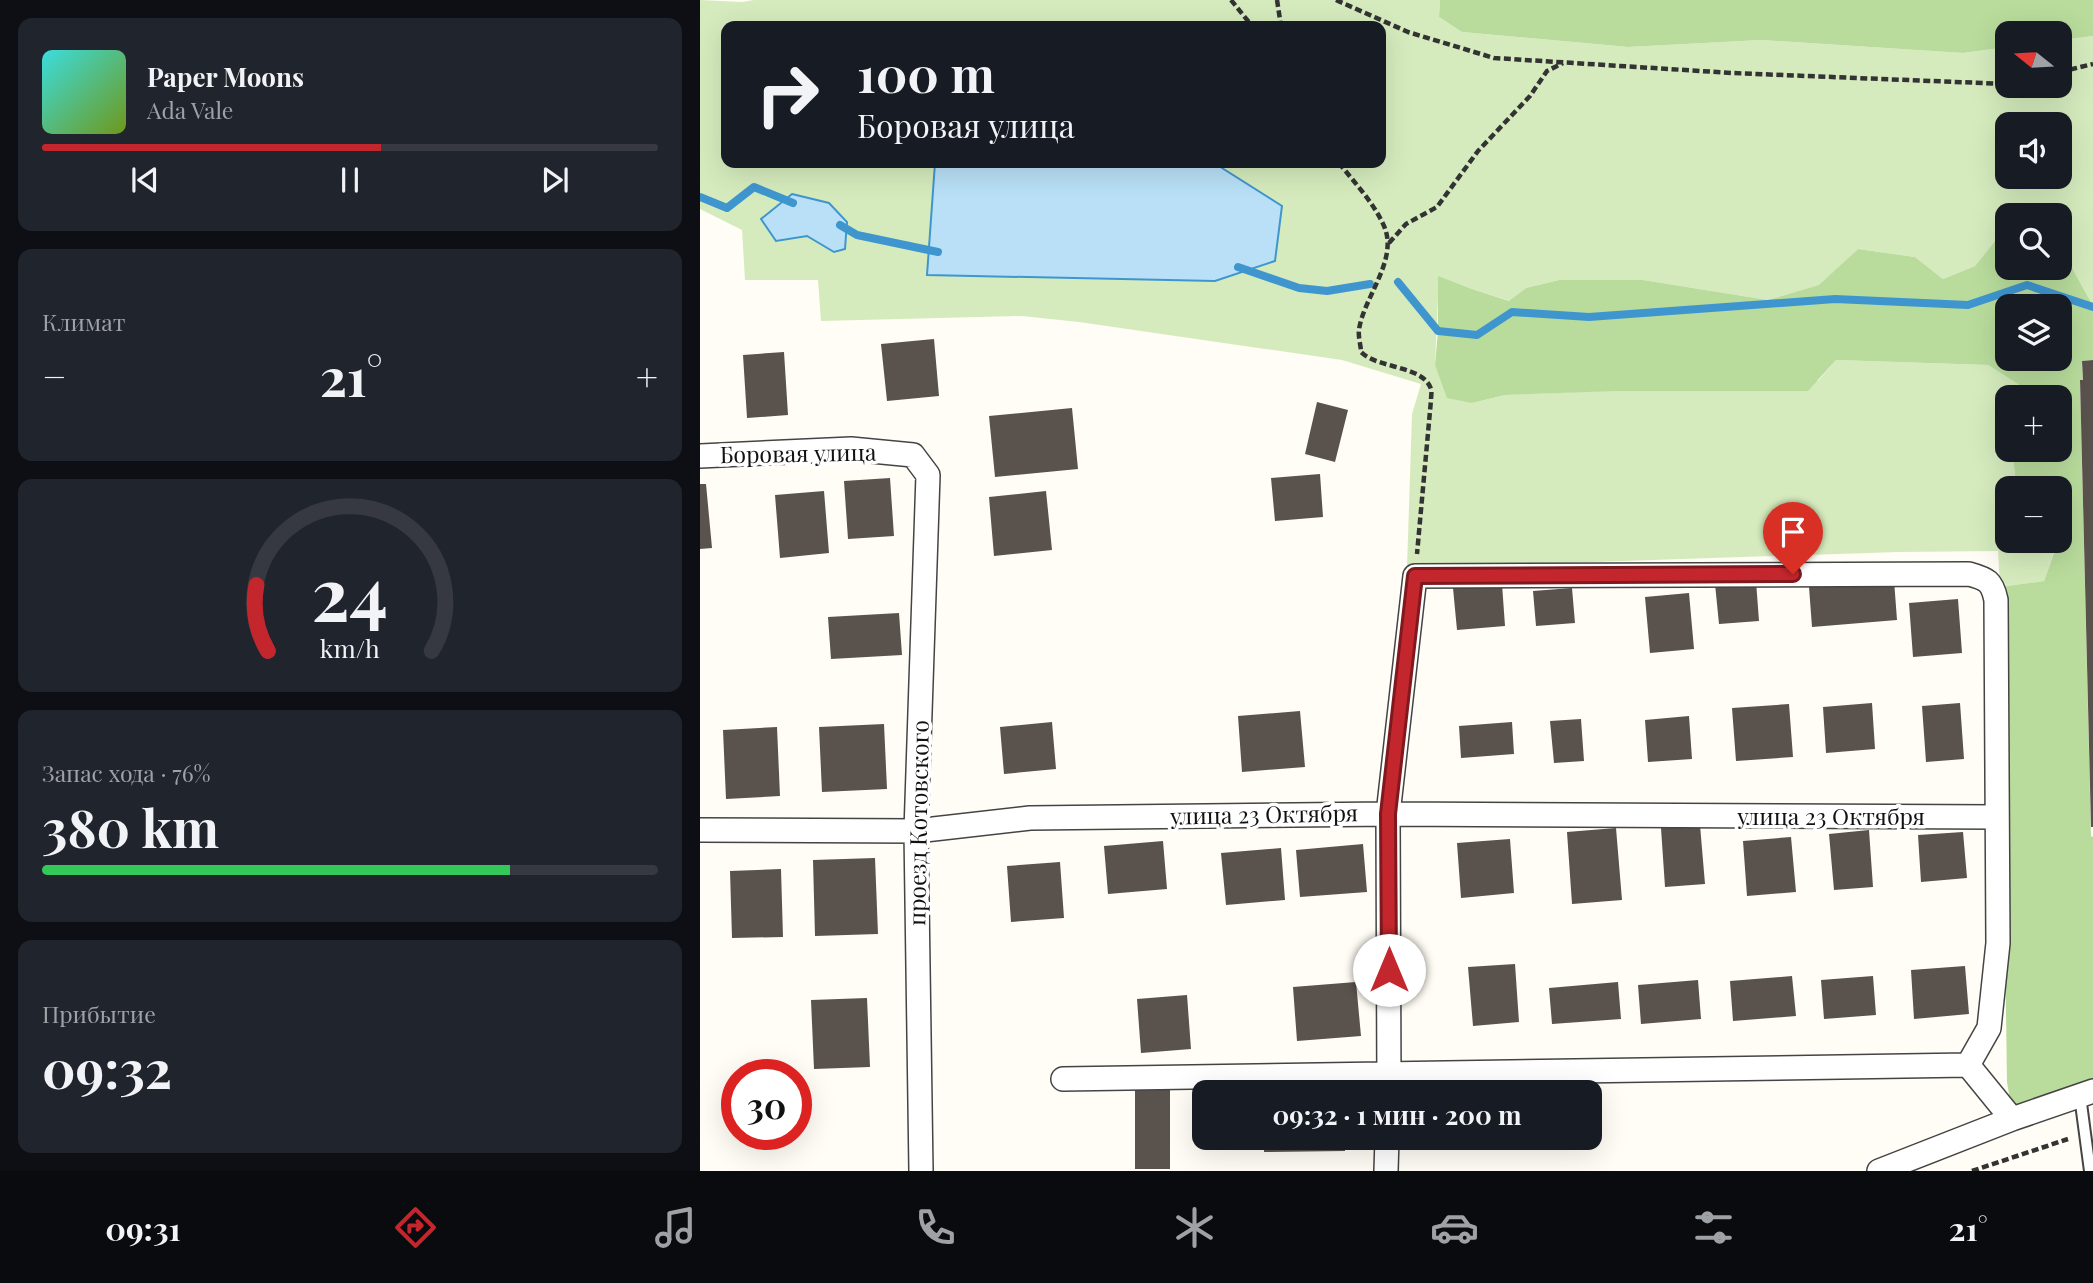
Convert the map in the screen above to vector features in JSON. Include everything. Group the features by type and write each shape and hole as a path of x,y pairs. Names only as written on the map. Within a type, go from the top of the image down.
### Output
{"street":[{"name":"Боровая улица","path":"700,456 851,449 913,455 928,475"},
{"name":"проезд Котовского","path":"921,1171 916,831 928,475"},
{"path":"1389,1080 1388,814 1415,576 1969,574 1984,578 1993,586 1996,600 1998,943 1989,1028 1968,1065"},
{"name":"улица 23 Октября","path":"700,830 916,831 1030,818 1388,814 1997,817"},
{"path":"1486,1080 1968,1065"},
{"path":"1968,1065 2012,1119"},
{"path":"1063,1079 1192,1081"},
{"path":"1879,1171 2012,1119 2086,1094"},
{"path":"1386,1171 1387,1150"}],"lane":[{"path":"2086,1094 2084,1133 2090,1171"}],"path":[{"path":"1231,0 1248,21"},
{"path":"1276,0 1280,21"},
{"path":"1336,0 1383,21"},
{"path":"1386,22 1408,32 1494,58 1745,73 1995,83"},
{"path":"1388,243 1406,224 1437,207 1478,152 1530,96 1547,71 1563,62"},
{"path":"2072,69 2093,64"},
{"path":"1343,168 1378,214 1388,243 1384,264 1359,330 1361,352 1368,359 1419,374 1431,387 1415,576"},
{"path":"1972,1171 2084,1133"}],"green space":[{"path":"700,0 1440,0 1439,17 1462,32 1628,47 1761,40 1963,53 1995,49 1995,98 2072,98 2072,39 2093,36 2093,306 2072,268 2072,203 1995,203 1995,241 1975,266 1943,279 1915,257 1858,249 1820,285 1768,300 1643,280 1559,280 1526,288 1510,301 1439,277 1435,365 1472,403 1505,395 1818,381 1836,360 1988,365 2019,385 1995,385 1995,462 2013,462 2015,476 1995,476 1995,551 1407,568 1412,414 1421,384 1342,360 1022,316 821,321 818,280 745,280 742,230 700,209"},
{"path":"1440,0 2093,0 2093,36 2072,39 2072,21 1995,21 1995,49 1963,53 1761,40 1628,47 1462,32 1439,17"},
{"path":"1995,241 1995,280 2072,280 2072,268 2093,306 2093,360 2082,361 2083,380 2080,380 2093,837 2093,1091 2013,1119 2007,1082 2000,587 2044,581 2054,553 2072,553 2072,476 2015,476 2013,462 2072,462 2072,385 2019,385 1997,371 2072,371 2072,294 1995,294 1995,369 1988,365 1836,360 1808,391 1616,391 1505,395 1472,403 1447,398 1435,365 1438,276 1509,301 1526,288 1559,280 1643,280 1768,300 1819,285 1858,249 1915,257 1943,279 1975,266"},
{"path":"1998,553 2054,553 2044,581 2000,587"}],"water":[{"path":"935,168 1222,168 1282,206 1275,261 1215,281 927,275"},
{"path":"792,194 829,203 847,222 845,249 834,252 807,236 776,241 761,219"}],"building":[{"path":"934,339 939,396 887,401 881,344"},
{"path":"784,352 788,415 747,418 743,355"},
{"path":"2093,360 2091,827 2080,380 2083,380 2082,361"},
{"path":"1317,402 1348,410 1335,462 1305,454"},
{"path":"1072,408 1078,469 995,477 989,416"},
{"path":"1320,474 1323,517 1275,521 1271,478"},
{"path":"890,478 894,536 848,539 844,481"},
{"path":"700,484 706,484 712,548 700,549"},
{"path":"824,491 829,553 780,558 775,495"},
{"path":"1046,491 1052,550 994,556 989,497"},
{"path":"1894,580 1897,620 1812,627 1809,587"},
{"path":"1756,581 1759,621 1719,624 1715,584"},
{"path":"1502,584 1505,626 1457,630 1453,588"},
{"path":"1572,588 1575,623 1536,626 1533,591"},
{"path":"1689,593 1694,649 1650,653 1645,597"},
{"path":"1958,599 1962,653 1913,657 1909,603"},
{"path":"899,613 902,655 831,659 828,617"},
{"path":"1872,703 1875,749 1826,753 1823,707"},
{"path":"1960,703 1964,759 1926,762 1922,706"},
{"path":"1789,704 1793,757 1736,761 1732,708"},
{"path":"1300,711 1305,767 1242,772 1238,716"},
{"path":"1689,716 1692,759 1648,762 1645,720"},
{"path":"1581,719 1584,761 1554,763 1550,721"},
{"path":"1052,722 1056,769 1004,774 1000,727"},
{"path":"1512,722 1514,754 1461,758 1459,726"},
{"path":"884,724 887,789 822,792 819,727"},
{"path":"777,727 780,796 726,799 723,730"},
{"path":"1700,825 1705,884 1665,887 1661,828"},
{"path":"1616,828 1622,900 1572,904 1567,832"},
{"path":"1869,830 1873,887 1834,890 1829,834"},
{"path":"1963,832 1967,878 1921,882 1918,835"},
{"path":"1791,837 1796,892 1747,896 1743,841"},
{"path":"1510,839 1514,893 1461,898 1457,843"},
{"path":"1163,841 1167,889 1108,894 1104,846"},
{"path":"1363,844 1367,892 1300,897 1296,850"},
{"path":"1281,848 1285,900 1226,905 1221,853"},
{"path":"875,858 878,934 815,936 813,860"},
{"path":"1060,862 1064,918 1011,922 1007,866"},
{"path":"781,869 783,937 732,938 730,871"},
{"path":"1515,964 1519,1022 1473,1026 1468,967"},
{"path":"1965,966 1969,1014 1914,1019 1911,970"},
{"path":"1792,976 1796,1016 1733,1021 1730,981"},
{"path":"1873,976 1876,1015 1824,1019 1821,980"},
{"path":"1698,980 1701,1019 1641,1024 1638,985"},
{"path":"1356,982 1361,1036 1297,1041 1293,987"},
{"path":"1618,982 1621,1019 1552,1024 1549,988"},
{"path":"1187,995 1191,1049 1141,1053 1137,999"},
{"path":"867,998 870,1067 814,1069 811,1000"},
{"path":"1135,1089 1170,1089 1170,1169 1135,1169"},
{"path":"1264,1150 1345,1150 1345,1151"}],"waterway":[{"path":"700,197 727,208 754,187 793,203"},
{"path":"840,225 857,235 938,252"},
{"path":"1238,267 1299,288 1327,291 1370,284"},
{"path":"1398,282 1438,331 1477,335 1512,312 1589,317 1835,299 1968,305 2027,285 2093,307"}],"route":[{"path":"1389,970 1388,814 1415,576 1793,574"}]}
